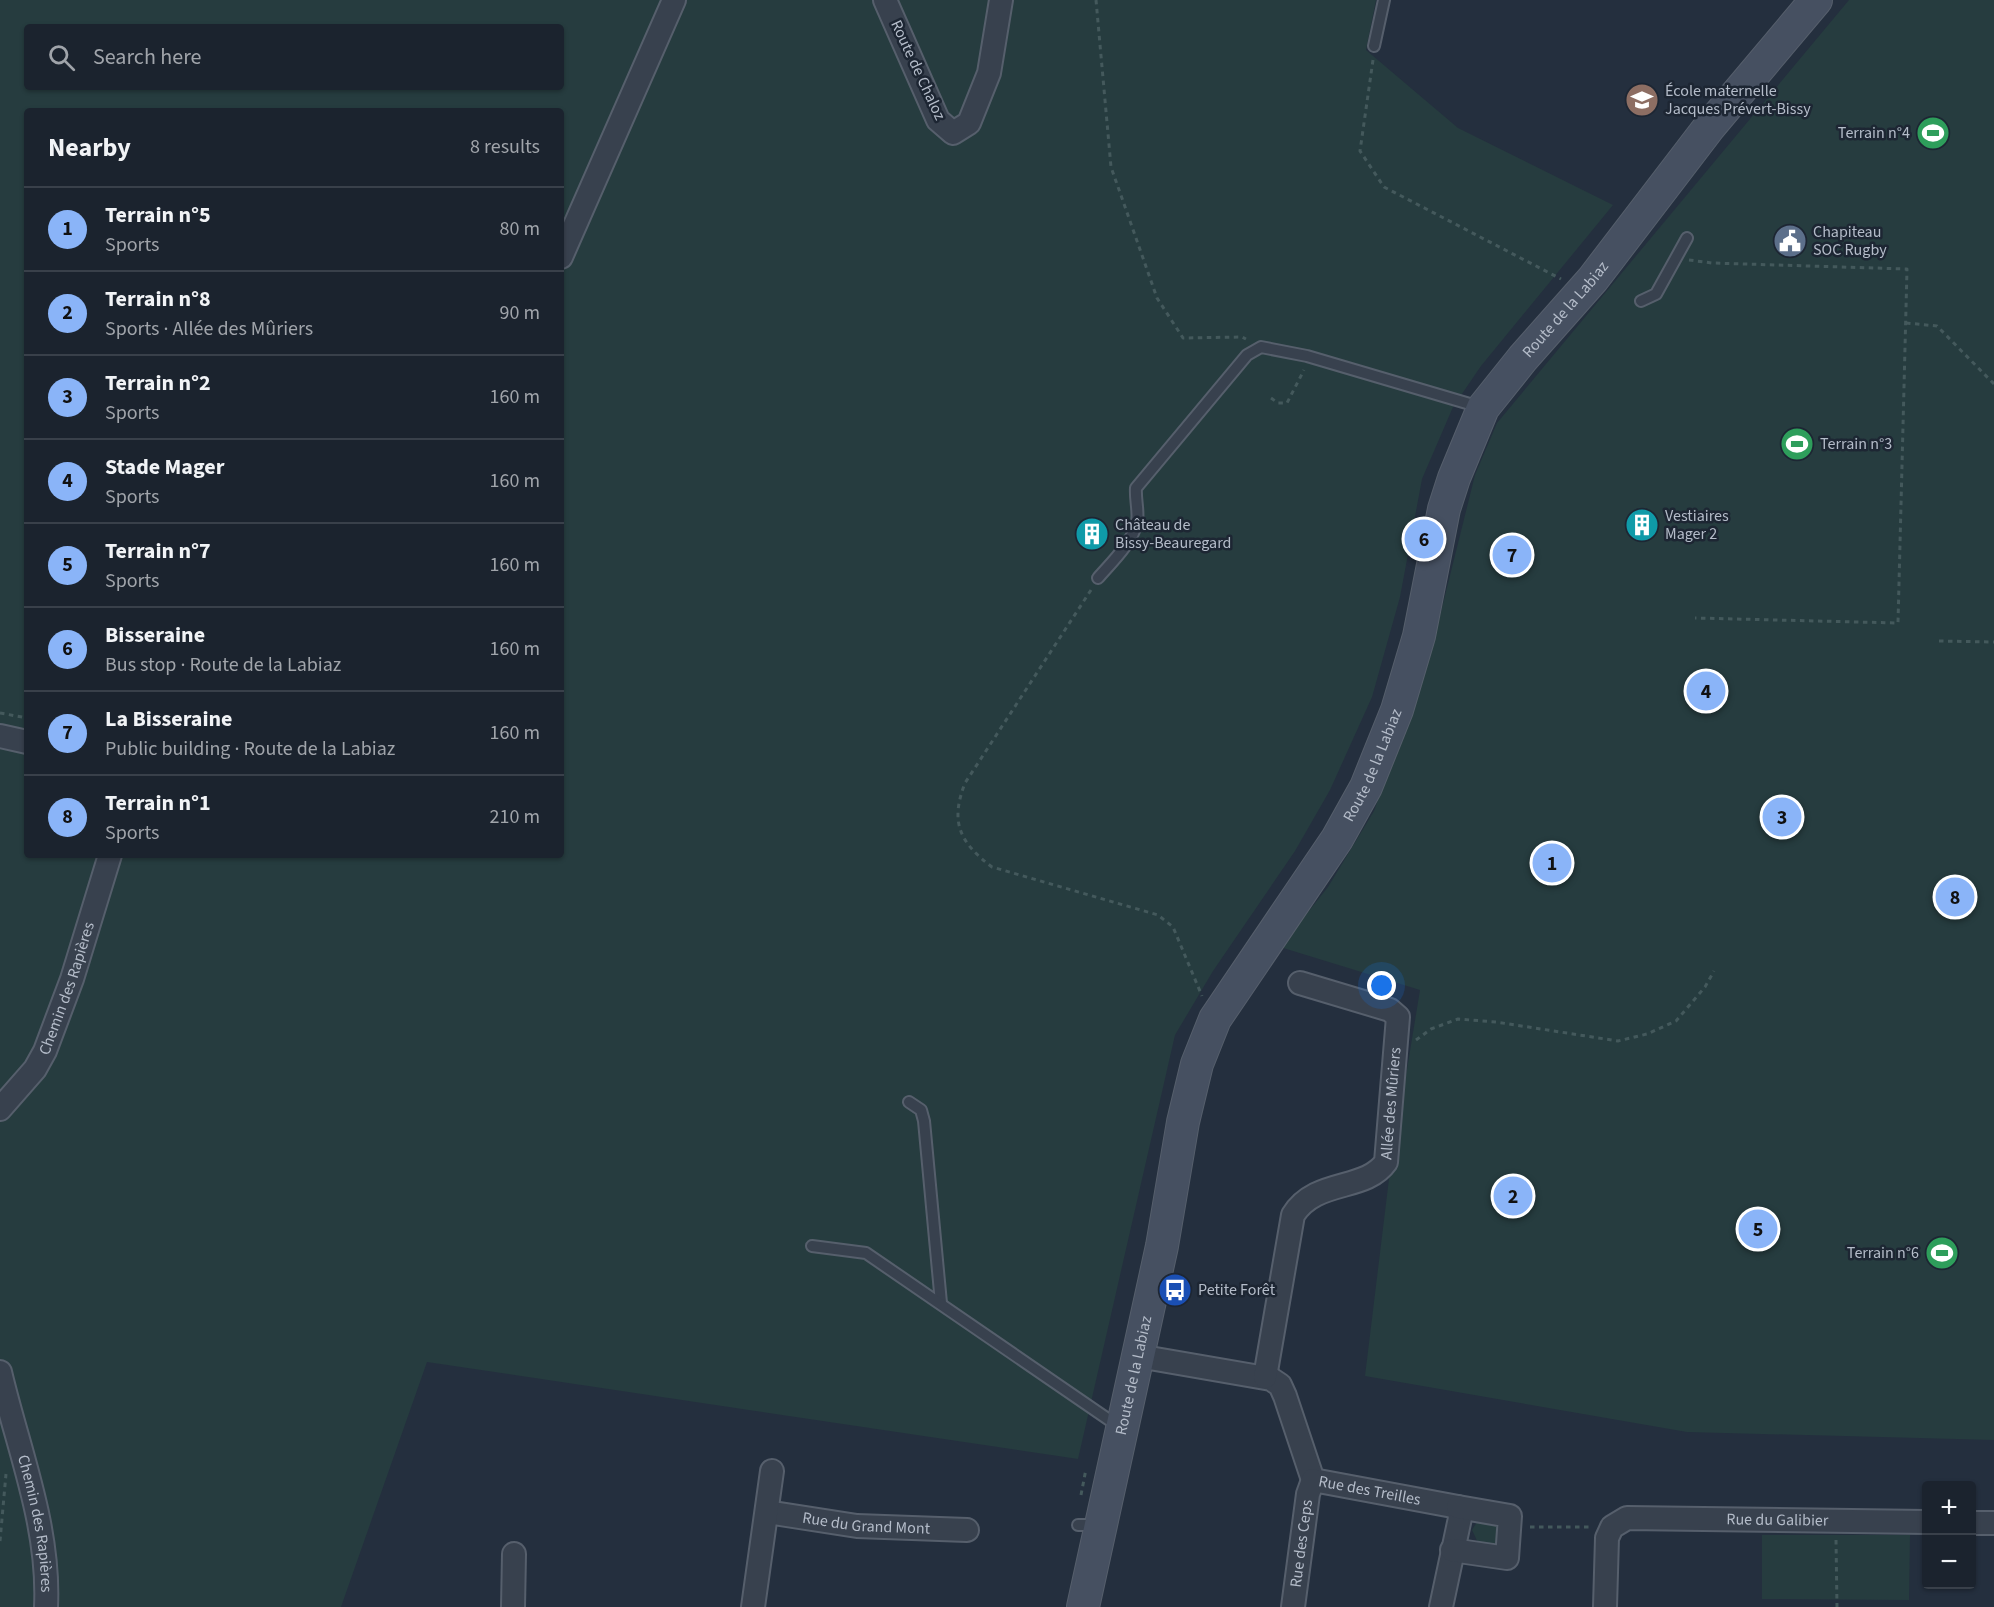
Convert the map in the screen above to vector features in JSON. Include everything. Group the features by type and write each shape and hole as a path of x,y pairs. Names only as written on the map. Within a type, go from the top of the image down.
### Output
{"main road":[{"name":"Route de la Labiaz","path":"1083,1607 1089,1525 1122,1429 1162,1246 1183,1122 1197,1064 1215,1019 1337,839 1366,788 1397,710 1419,636 1444,509 1454,478 1483,408 1523,358 1593,279 1710,126 1816,0"}],"street":[{"path":"564,250 674,0"},
{"name":"Route de Chaloz","path":"885,0 938,120 953,134 969,123 989,73 1001,0"},
{"path":"0,736 24,741"},
{"name":"Chemin des Rapières","path":"0,1109 35,1069 45,1051 72,979 109,858"},
{"name":"Allée des Mûriers","path":"1265,1377 1293,1215 1301,1203 1311,1195 1371,1175 1381,1169 1386,1162 1396,1055 1398,1017 1390,1010 1300,983"},
{"path":"1138,1356 1265,1377"},
{"name":"Chemin des Rapières","path":"0,1372 16,1441 33,1492 41,1533 47,1587 46,1607"},
{"name":"Rue des Treilles","path":"1265,1377 1280,1384 1286,1395 1313,1480 1510,1516 1510,1527"},
{"path":"753,1607 772,1471"},
{"name":"Rue des Ceps","path":"1293,1607 1308,1494 1313,1480"},
{"path":"1442,1607 1460,1518 1458,1507"},
{"name":"Rue du Grand Mont","path":"767,1512 858,1526 967,1530"},
{"path":"1605,1607 1607,1538 1620,1522"},
{"name":"Rue du Galibier","path":"1620,1522 1922,1522"},
{"path":"1976,1523 1994,1523"},
{"path":"1452,1550 1507,1558 1510,1527"},
{"path":"513,1607 514,1554"}],"lane":[{"path":"1374,46 1383,0"},
{"path":"1641,301 1656,294 1687,238"},
{"path":"1098,578 1130,538 1138,521 1135,504 1137,488 1247,355 1261,347 1307,356 1457,398 1483,408"},
{"path":"909,1102 921,1110 924,1121 941,1303"},
{"path":"812,1246 866,1253 1122,1429"}],"path":[{"path":"1095,0 1111,167 1157,298 1183,338 1242,337 1261,347"},
{"path":"1374,46 1360,151 1384,187 1563,280"},
{"path":"1676,258 1713,263 1907,269 1898,623 1695,618"},
{"path":"1906,323 1936,326 1994,384"},
{"path":"1271,398 1278,403 1287,403 1303,375 1307,356"},
{"path":"1098,578 965,783 957,804 957,821 963,838 975,855 992,867 1158,915 1173,927 1215,1019"},
{"path":"1939,641 1994,642"},
{"path":"0,713 24,717"},
{"path":"1396,1055 1431,1029 1458,1019 1496,1022 1618,1041 1647,1034 1676,1021 1705,987 1714,971"},
{"path":"0,1541 7,1458 16,1441"},
{"path":"1835,1521 1837,1607"},
{"path":"1510,1527 1620,1522"}],"green space":[{"path":"0,0 1376,0 1366,50 1458,128 1613,205 1481,366 1453,407 1422,479 1400,597 1372,697 1330,790 1295,851 1213,971 1175,1035 1078,1459 427,1362 341,1607 0,1607"},
{"path":"1849,0 1994,0 1994,1440 1687,1432 1365,1376 1389,1179 1420,990 1280,947 1328,887 1374,811 1431,652 1475,475 1497,423"},
{"path":"1477,1522 1488,1522 1499,1527 1502,1543 1495,1552 1481,1549 1472,1530"},
{"path":"1762,1535 1910,1535 1909,1600 1762,1599"}],"place":[{"name":"École maternelle Jacques Prévert-Bissy","path":"1642,100"},
{"name":"Terrain n°4","path":"1933,133"},
{"name":"Chapiteau SOC Rugby","path":"1790,241"},
{"name":"Terrain n°3","path":"1797,444"},
{"name":"Vestiaires Mager 2","path":"1642,525"},
{"name":"Château de Bissy-Beauregard","path":"1092,534"},
{"name":"Bisseraine","path":"1424,539"},
{"name":"La Bisseraine","path":"1512,555"},
{"name":"Stade Mager","path":"1706,691"},
{"name":"Terrain n°2","path":"1782,817"},
{"name":"Terrain n°5","path":"1552,863"},
{"name":"Terrain n°1","path":"1955,897"},
{"name":"Terrain n°8","path":"1513,1196"},
{"name":"Terrain n°7","path":"1758,1229"},
{"name":"Terrain n°6","path":"1942,1253"},
{"name":"Petite Forêt","path":"1175,1290"}]}
